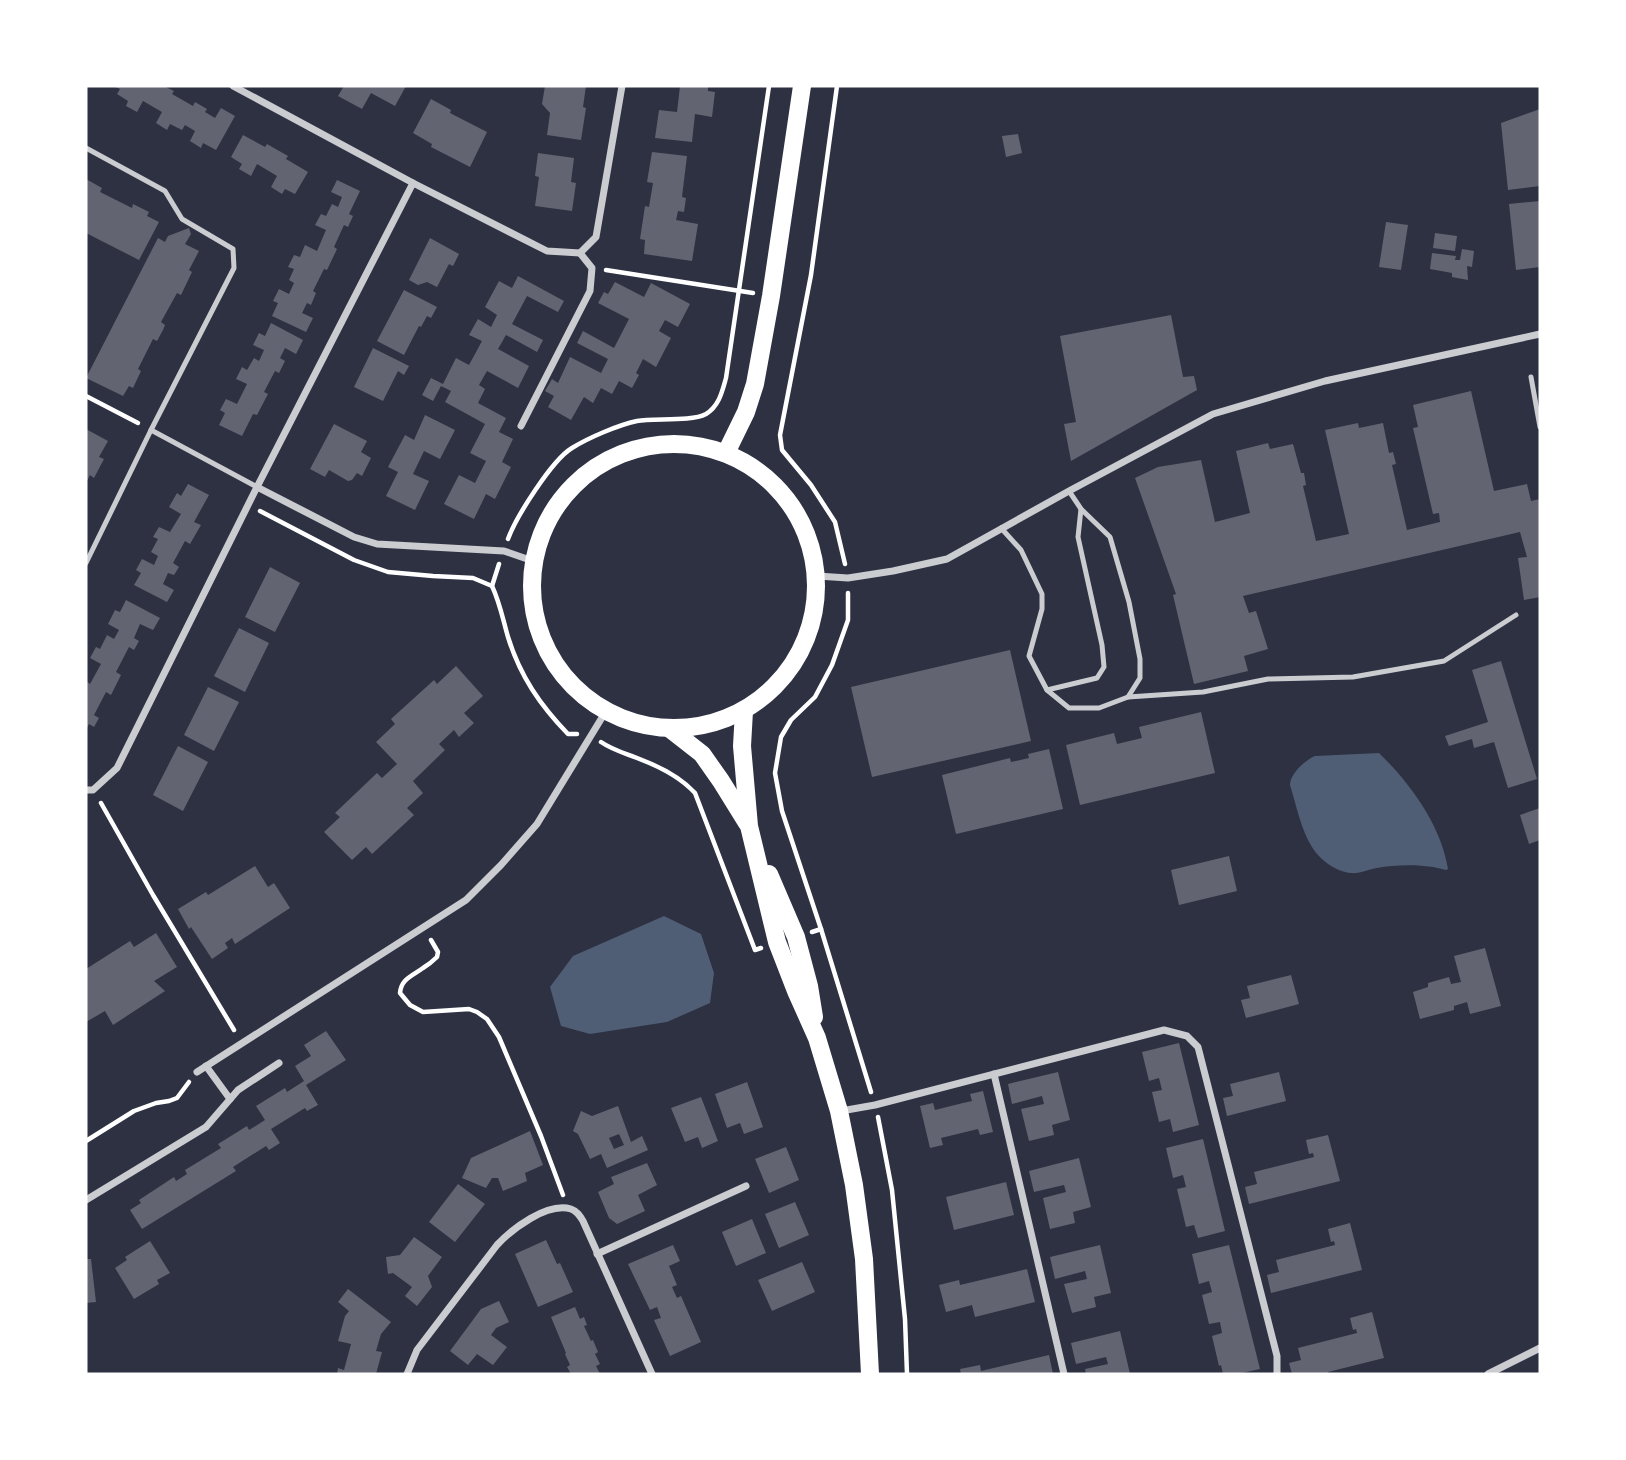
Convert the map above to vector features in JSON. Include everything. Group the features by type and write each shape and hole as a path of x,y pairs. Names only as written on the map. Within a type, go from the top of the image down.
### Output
{"main road":[{"path":"726,453 746,412 755,384 802,86"},
{"path":"685,443 726,453 761,472 790,501 808,537 817,576 814,616 800,654 776,686 744,710 709,725 670,729 637,724 606,711 571,684 545,648 532,606 533,561 546,521 570,487 604,461 643,446 685,443"},
{"path":"744,710 742,747 749,826 777,943 817,1038 839,1111 854,1185 864,1259 870,1374"},
{"path":"670,729 702,754 749,826 796,937 809,986 817,1038"}],"street":[{"path":"234,86 413,183 547,251 580,253 592,268 590,291 521,426"},
{"path":"580,253 596,237 622,86"},
{"path":"90,790 117,768 413,183"},
{"path":"817,576 848,578 947,559 1213,414 1325,381 1540,334"},
{"path":"257,487 354,537 377,544 503,551 533,561"},
{"path":"197,1072 466,900 537,824 606,711"},
{"path":"839,1111 875,1105 1164,1030 1187,1036 1198,1048 1277,1356 1276,1374"},
{"path":"86,1200 206,1127 237,1090 279,1063"},
{"path":"206,1066 230,1099"},
{"path":"994,1074 1065,1374"},
{"path":"597,1254 746,1186"},
{"path":"407,1374 417,1350 502,1239 525,1221 547,1211 563,1208 571,1209 583,1221 653,1374"},
{"path":"1488,1374 1540,1348"}],"lane":[{"path":"86,148 165,191 182,219 233,249 234,268 86,563"},
{"path":"1531,377 1540,427"},
{"path":"151,430 257,487"},
{"path":"1069,491 1082,509 1110,537 1129,602 1140,659 1140,678 1128,697"},
{"path":"1046,690 1097,678 1104,667 1102,645 1078,537 1082,509"},
{"path":"1001,528 1021,550 1042,594 1042,609 1029,656 1046,690 1069,708 1099,708 1128,697 1203,692 1268,679 1353,677 1444,661 1517,615"}],"path":[{"path":"769,86 726,378 718,404 704,415 636,422 594,436 569,449 547,474 513,526 492,586 523,674 548,713 568,734 591,735 613,750 645,761 687,785 695,793 755,950 777,943"},
{"path":"837,86 811,275 780,435 782,450 811,485 835,522 848,578 848,620 832,665 815,697 791,720 781,737 775,773 782,811 875,1105 892,1190 905,1319 907,1374"},
{"path":"592,268 771,296"},
{"path":"86,396 151,430"},
{"path":"90,790 242,1043"},
{"path":"425,926 438,952 437,957 406,979 400,993 410,1005 423,1012 469,1009 487,1019 499,1037 541,1136 563,1191 563,1208"},
{"path":"796,937 821,929"},
{"path":"86,1140 134,1111 177,1098 197,1072"}],"water":[{"path":"1379,753 1413,791 1431,821 1439,837 1448,869 1403,865 1351,873 1328,864 1312,847 1290,785 1295,772 1315,756"},
{"path":"664,916 701,934 714,973 710,1003 667,1022 590,1034 561,1026 550,987 573,956"}],"building":[{"path":"113,86 164,86 193,106 195,102 207,109 205,112 215,118 221,108 235,116 216,150 203,143 201,148 190,141 195,131 185,125 182,130 170,124 167,130 156,123 162,112 143,101 137,112 126,106 128,101 117,94 120,89"},
{"path":"344,86 406,86 395,106 371,93 362,109 338,96"},
{"path":"545,86 586,86 581,140 547,135 550,113 542,104"},
{"path":"680,86 708,86 708,91 715,92 712,117 695,114 692,142 655,138 659,110 677,112"},
{"path":"431,99 451,110 450,113 487,132 470,167 431,147 432,144 413,133"},
{"path":"1540,109 1540,186 1508,190 1501,123"},
{"path":"1018,134 1022,153 1006,157 1002,136"},
{"path":"243,135 265,147 267,144 308,172 295,194 285,189 282,194 271,187 277,176 257,164 251,176 239,169 242,164 231,157"},
{"path":"652,152 687,156 682,197 686,198 684,212 678,211 676,220 698,224 692,261 644,254 645,240 640,239 645,206 649,207 653,183 647,182"},
{"path":"538,153 574,158 571,182 576,183 572,211 535,206 539,177 535,176"},
{"path":"86,179 102,188 100,192 132,208 133,204 149,212 147,216 159,222 139,260 86,233"},
{"path":"337,180 360,191 349,214 353,216 348,227 344,225 334,247 337,249 313,291 316,293 311,305 307,303 302,313 313,318 306,332 272,316 278,303 273,301 279,289 289,294 294,283 289,280 294,269 288,267 294,255 300,257 305,245 317,251 326,230 315,225 321,214 326,216 332,204 338,207 342,197 331,192"},
{"path":"1540,201 1540,267 1516,270 1509,204"},
{"path":"1386,222 1408,225 1401,270 1379,267"},
{"path":"189,228 191,234 185,244 199,251 189,270 192,272 181,295 177,293 161,322 165,325 163,330 157,341 153,339 138,369 141,371 133,388 129,386 123,396 86,378 158,238 165,242 168,236"},
{"path":"1435,233 1457,236 1455,251 1433,248"},
{"path":"430,238 459,254 453,266 449,264 437,287 427,282 418,285 409,280"},
{"path":"1462,249 1474,251 1472,267 1467,266 1468,280 1452,277 1452,273 1430,269 1432,253 1456,256 1455,260 1460,260"},
{"path":"518,276 564,301 558,312 527,296 512,324 543,340 537,352 506,335 498,349 529,366 518,388 487,371 479,385 485,389 478,403 506,418 499,432 513,439 502,462 511,467 495,499 486,494 474,519 444,504 459,475 475,483 486,461 470,453 485,424 445,402 451,391 441,386 433,401 422,395 431,378 443,384 456,358 469,365 482,341 469,335 478,319 491,327 497,315 485,307 499,281 512,288"},
{"path":"615,282 644,297 651,283 690,304 678,327 665,320 659,331 671,338 656,367 643,359 632,388 619,381 612,394 601,388 593,403 584,397 571,420 548,407 554,396 545,391 552,379 558,383 570,357 601,373 608,359 577,343 583,331 614,348 629,319 598,303 604,292 608,294"},
{"path":"404,290 437,307 431,318 427,316 421,327 419,326 404,355 377,341"},
{"path":"1171,315 1183,377 1194,376 1197,390 1071,461 1064,424 1076,422 1060,336"},
{"path":"271,323 303,340 296,354 285,348 280,358 285,361 279,373 275,371 264,392 268,394 257,415 253,414 242,436 219,425 225,413 220,410 226,399 237,404 247,384 236,379 242,367 247,370 254,358 259,361 264,350 253,345 259,333 265,336"},
{"path":"373,348 409,366 404,375 398,371 383,401 354,387"},
{"path":"1471,391 1494,491 1527,484 1531,501 1540,499 1540,597 1524,600 1518,558 1527,557 1520,532 1243,596 1249,613 1256,611 1268,649 1244,656 1248,671 1194,684 1173,595 1176,594 1135,478 1158,467 1201,460 1215,522 1250,513 1236,451 1268,443 1270,449 1293,444 1301,473 1304,473 1306,485 1303,486 1316,541 1349,534 1325,430 1358,423 1359,428 1383,423 1389,453 1393,452 1396,464 1392,465 1407,530 1440,522 1439,513 1433,514 1413,428 1418,427 1413,405"},
{"path":"425,415 455,430 440,459 424,451 413,474 429,481 415,510 386,496 398,472 388,467 405,435 414,440"},
{"path":"334,424 367,441 361,452 371,458 362,476 357,473 348,481 329,470 325,477 310,469"},
{"path":"86,429 108,441 99,457 104,459 94,478 90,475 86,483"},
{"path":"188,484 209,495 194,522 201,525 190,544 185,541 173,563 179,567 174,575 168,573 163,584 174,590 167,602 134,585 141,573 136,570 142,559 154,565 158,556 151,552 158,539 153,537 159,527 170,532 181,514 169,507 177,493 181,496"},
{"path":"270,567 300,583 275,632 245,617"},
{"path":"126,600 160,618 153,630 140,624 134,638 139,641 134,650 129,647 116,672 121,675 111,695 106,692 94,715 99,718 94,727 89,724 86,730 86,681 90,684 101,664 90,658 96,647 100,649 107,635 114,639 119,630 108,624 115,610 120,612"},
{"path":"239,628 269,643 245,692 214,676"},
{"path":"1010,650 1031,741 872,777 851,687"},
{"path":"1501,661 1537,779 1508,788 1494,742 1474,748 1472,739 1449,746 1445,736 1488,722 1472,670"},
{"path":"456,666 483,696 464,713 474,723 459,737 454,730 439,744 445,750 413,781 423,793 407,808 414,815 372,854 366,847 352,860 324,832 340,817 335,813 377,773 382,778 397,764 376,742 395,724 391,719 434,680 437,684"},
{"path":"208,687 239,702 214,751 184,735"},
{"path":"1201,712 1215,773 1080,805 1066,745 1114,733 1117,744 1142,738 1139,727"},
{"path":"178,746 208,762 183,811 153,795"},
{"path":"1049,749 1063,809 956,834 942,775 1010,758 1011,762 1029,758 1028,754"},
{"path":"1540,808 1540,840 1529,844 1520,815"},
{"path":"1229,856 1237,891 1179,905 1171,870"},
{"path":"255,866 268,887 274,883 290,908 235,944 232,938 225,943 228,948 212,959 191,927 189,929 178,909 206,892 208,895"},
{"path":"156,933 177,967 154,981 165,991 113,1025 105,1011 86,1022 86,969 130,941 134,947"},
{"path":"1485,948 1501,1006 1470,1014 1467,1002 1454,1006 1454,1010 1420,1019 1413,992 1428,987 1428,983 1449,977 1451,984 1461,982 1454,956"},
{"path":"1291,975 1299,1004 1246,1018 1241,1000 1250,998 1247,986"},
{"path":"326,1031 346,1060 306,1085 318,1105 307,1111 305,1108 271,1129 280,1143 269,1150 266,1146 233,1167 236,1171 142,1229 130,1210 141,1203 139,1200 174,1177 176,1181 187,1174 185,1170 221,1148 218,1144 247,1126 249,1130 265,1120 256,1106 285,1088 287,1092 304,1081 295,1066 311,1056 304,1045"},
{"path":"1179,1043 1199,1125 1173,1132 1170,1119 1159,1122 1152,1092 1162,1090 1159,1078 1149,1081 1142,1052"},
{"path":"1058,1072 1070,1120 1052,1125 1054,1135 1029,1141 1021,1109 1044,1104 1042,1096 1012,1104 1008,1084"},
{"path":"1279,1072 1286,1101 1227,1116 1223,1098 1233,1096 1230,1084"},
{"path":"747,1082 763,1127 744,1134 740,1123 727,1128 715,1094"},
{"path":"983,1091 993,1132 980,1135 978,1129 941,1138 943,1145 930,1148 920,1106 933,1103 935,1110 972,1101 970,1094"},
{"path":"701,1097 718,1141 702,1148 698,1137 685,1142 671,1108"},
{"path":"618,1106 631,1142 642,1136 648,1150 607,1168 601,1154 590,1159 578,1134 573,1131 581,1111 592,1116","holes":["619,1134 624,1145 614,1149 609,1138"]},
{"path":"530,1131 543,1165 525,1173 527,1181 503,1191 498,1178 492,1178 486,1188 462,1178 471,1158"},
{"path":"1328,1135 1340,1181 1249,1204 1245,1187 1257,1184 1254,1172 1314,1157 1313,1153 1309,1154 1306,1140"},
{"path":"1203,1139 1225,1231 1198,1238 1194,1225 1186,1227 1177,1189 1186,1187 1183,1175 1173,1178 1166,1148"},
{"path":"786,1147 799,1180 769,1193 755,1159"},
{"path":"1079,1158 1091,1207 1073,1212 1075,1223 1050,1229 1043,1198 1066,1192 1064,1185 1034,1192 1029,1171"},
{"path":"647,1163 657,1185 638,1195 645,1211 617,1224 609,1218 598,1192 614,1184 611,1177"},
{"path":"1006,1182 1014,1215 954,1230 946,1197"},
{"path":"458,1184 485,1204 455,1242 429,1222"},
{"path":"795,1202 809,1235 779,1248 765,1214"},
{"path":"752,1219 766,1253 736,1266 722,1232"},
{"path":"1350,1223 1362,1270 1271,1293 1267,1275 1279,1272 1276,1260 1335,1245 1334,1241 1331,1242 1328,1229"},
{"path":"414,1237 442,1257 428,1276 432,1287 417,1306 405,1296 412,1287 393,1273 388,1274 386,1257 400,1255"},
{"path":"546,1240 573,1292 538,1307 515,1254"},
{"path":"150,1241 170,1273 157,1280 159,1284 134,1299 115,1268 127,1260 125,1257"},
{"path":"673,1245 680,1261 669,1266 677,1285 672,1287 677,1298 681,1296 701,1342 670,1356 654,1320 661,1318 657,1307 650,1310 628,1264"},
{"path":"1100,1245 1111,1293 1094,1297 1096,1307 1072,1313 1064,1284 1087,1279 1085,1271 1055,1279 1050,1257"},
{"path":"1229,1245 1260,1369 1237,1374 1223,1374 1221,1365 1219,1366 1212,1336 1222,1333 1220,1322 1209,1324 1202,1295 1212,1292 1209,1281 1199,1284 1192,1254"},
{"path":"86,1259 91,1259 96,1302 86,1303"},
{"path":"802,1262 815,1292 772,1311 758,1280"},
{"path":"1027,1269 1035,1302 975,1317 972,1305 946,1312 939,1285 959,1280 960,1285"},
{"path":"348,1289 391,1322 381,1334 376,1351 382,1352 376,1374 337,1374 338,1368 344,1370 351,1344 338,1341 349,1311 338,1302"},
{"path":"499,1301 509,1322 496,1328 491,1335 507,1347 493,1365 477,1354 468,1365 450,1351 481,1309"},
{"path":"575,1307 580,1319 584,1317 587,1325 584,1326 598,1352 595,1354 600,1364 596,1366 600,1374 571,1374 567,1367 570,1365 551,1317"},
{"path":"1372,1312 1384,1358 1328,1374 1292,1374 1289,1363 1301,1360 1298,1348 1357,1333 1356,1329 1353,1330 1350,1318"},
{"path":"1120,1331 1130,1374 1086,1374 1085,1369 1108,1364 1106,1357 1076,1364 1071,1343"},
{"path":"1049,1355 1053,1374 961,1374 960,1369 980,1365 981,1371"}]}
